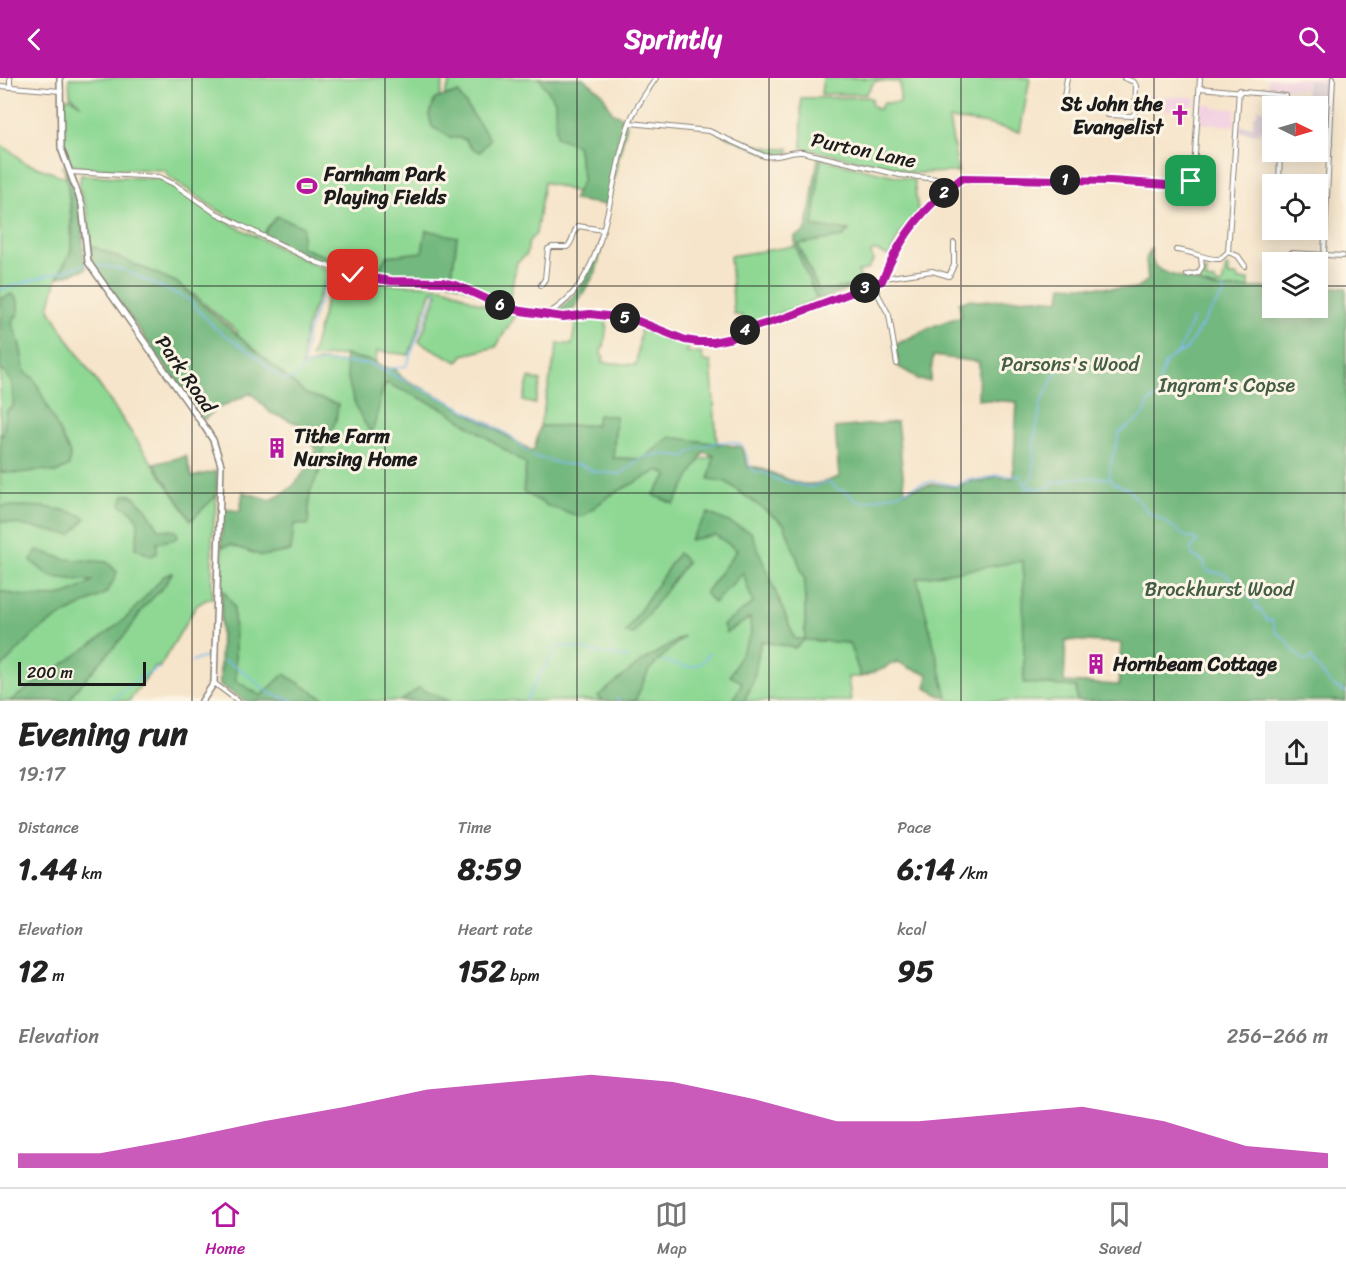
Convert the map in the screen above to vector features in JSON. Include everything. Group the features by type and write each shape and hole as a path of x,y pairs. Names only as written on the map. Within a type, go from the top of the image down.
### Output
{"main road":[{"name":"Park Road","path":"60,78 61,148 85,216 88,262 204,425 219,456 222,477 214,683"},
{"path":"202,701 214,683"}],"street":[{"path":"10,78 10,87"},
{"path":"546,314 555,310 572,294 594,256 603,230 630,123 656,78"},
{"path":"1062,110 1067,78"},
{"path":"1108,116 1132,116 1136,113 1136,86 1134,82 1124,78"},
{"path":"70,172 159,177 214,212 316,262 353,275 391,281 442,282 458,286 502,306 563,317 590,314 633,319 685,340 713,342 732,338 754,326 784,318 882,281 911,225 962,178 1111,181 1149,185 1186,184 1191,181 1194,169 1200,78"},
{"path":"1324,252 1334,78"},
{"path":"0,86 61,91"},
{"path":"1200,88 1286,96"},
{"path":"1176,250 1189,251 1207,260 1220,259 1228,252 1239,90"},
{"name":"Purton Lane","path":"630,123 709,132 764,156 788,155 793,151 802,152 900,175 947,180 954,183"},
{"path":"541,285 545,279 548,249 567,247 572,242 578,226 603,230"},
{"path":"883,278 932,272 949,276 954,265 954,243"},
{"path":"1228,252 1238,256 1245,266"},
{"path":"1328,254 1343,256"},
{"path":"1186,275 1198,273 1202,267 1201,256"},
{"path":"545,279 548,283"},
{"path":"873,285 889,315 897,364"},
{"path":"214,683 238,701"}],"shaded area":[{"path":"1268,78 1330,78 1329,84 1307,79 1305,90 1267,87"},
{"path":"1307,79 1329,84 1329,93 1305,96"},
{"path":"1144,96 1195,97 1195,104 1171,110 1143,109"},
{"path":"1202,104 1213,105 1213,108 1235,109 1234,126 1200,123"},
{"path":"1258,109 1262,109 1260,134 1240,132 1240,126 1253,126 1254,115 1257,115"}],"green space":[{"name":"Farnham Park Playing Fields","path":"69,78 444,78 435,119 450,137 465,139 471,148 459,93 444,96 452,78 560,78 554,99 577,145 583,179 577,192 544,182 536,234 529,241 527,254 517,262 509,300 480,293 451,282 457,237 425,268 370,275 263,236 216,209 168,176 165,170 83,168 69,162 63,138 63,101 70,97 81,105 70,94"},
{"path":"539,78 583,78 602,93 612,112 622,117 622,121 627,124 607,205 573,200 583,179 577,145 556,137 555,101"},
{"path":"823,78 1030,78 1020,132 983,123 949,119 958,172 914,173 802,148 801,98 868,97 872,99 871,104 876,109 879,109 883,103 900,103 900,82 875,81 866,94 821,94"},
{"path":"458,93 490,139 480,152 471,148 465,139 450,137 432,127 429,115 435,99"},
{"path":"717,132 772,148 789,148 789,152 772,156"},
{"path":"0,144 23,162 67,178 71,251 57,278 49,308 67,338 191,520 217,495 212,540 212,598 196,606 159,668 155,666 129,701 0,701"},
{"path":"818,158 821,159 813,227 849,230 843,237 798,244 819,291 853,286 829,297 817,299 795,246 795,236 803,233 807,227"},
{"path":"821,159 914,180 918,212 901,232 889,256 874,250 871,253 873,261 868,269 858,272 861,278 853,286 819,291 798,243 843,237 849,230 813,227"},
{"path":"63,165 79,205 86,269 57,278 72,245 72,222"},
{"path":"81,175 162,179 219,218 330,271 304,339 302,367 318,361 372,364 487,422 511,437 528,454 692,463 741,447 748,467 757,467 804,486 805,639 849,643 861,677 848,677 851,701 744,701 753,681 761,641 795,648 782,641 756,633 738,701 251,701 220,685 222,535 298,495 316,449 302,425 271,413 251,393 216,409 204,420 200,415 238,332 188,290 90,252 88,213 79,188"},
{"path":"277,216 303,227 301,247 352,267 380,267 387,256 422,252 426,230 457,237 451,282 377,278 333,267 263,236"},
{"path":"604,236 596,272 571,313 563,313 560,309 581,285"},
{"path":"90,245 176,282 306,394 338,404 336,420 323,450 321,468 310,492 308,525 294,524 291,551 262,556 231,545 221,547 223,509 240,511 243,492 271,500 294,485 316,449 302,425 271,413 251,393 216,409 204,420 96,270"},
{"path":"795,246 817,299 743,327 742,315 734,315 730,256"},
{"path":"1151,248 1154,263 1158,268 1172,275 1221,289 1262,287 1262,318 1328,318 1328,287 1346,288 1346,701 1077,701 1076,687 1024,683 1023,561 917,578 947,697 926,688 928,674 909,668 897,661 895,664 889,664 885,668 861,677 849,643 805,640 795,648 761,641 753,681 744,701 733,701 742,682 730,676 751,634 750,618 726,633 723,625 753,603 743,573 714,603 705,593 737,550 715,535 690,540 708,513 751,532 795,639 805,639 805,580 784,524 726,482 709,479 714,456 704,452 674,504 653,495 668,475 659,470 609,496 582,517 550,507 523,492 526,464 444,409 386,383 371,433 359,414 352,396 344,355 376,362 377,365 396,370 402,378 448,401 532,451 540,426 596,425 598,415 616,416 613,458 643,459 670,437 741,447 748,467 762,469 802,484 826,482 839,477 835,428 897,422 905,492 934,484 955,487 972,481 983,482 995,477 1013,478 1017,402 978,399 979,362 933,356 930,381 917,380 916,377 899,367 895,345 931,327 961,316 959,302 969,299 976,301 1036,298 1060,300 1062,285 1136,289 1148,280 1146,259","holes":["1066,640 1121,643 1119,685 1064,682"]},
{"path":"1226,267 1229,268 1229,276 1237,276 1238,280 1249,280 1249,288 1219,289 1199,283 1203,271 1207,271 1206,280 1222,285"},
{"path":"334,270 362,281 447,288 476,302 515,315 496,347 463,355 458,362 419,342 438,293 432,290 409,355 377,351 376,362 344,355 311,358"},
{"path":"12,294 18,300 18,314 12,322 20,345 25,373 34,378 70,454 69,466 56,473 43,470 18,473 0,472 0,435 3,435 6,411 13,407 13,396 11,381 0,369 0,299"},
{"path":"604,318 607,324 604,347 602,347 601,355 604,357 602,362 636,365 641,327 689,346 687,352 702,354 703,361 711,362 717,444 670,438 643,459 613,458 616,416 597,425 540,426 558,343 572,345 576,319"},
{"path":"529,378 541,381 535,404 523,401"},
{"path":"186,456 192,477 217,471 217,495 191,520 154,464"},
{"path":"124,495 132,495 147,510 159,529 176,531 178,536 175,539 157,543 157,553 151,556 135,548 138,522 133,513 121,505"},
{"path":"0,506 55,508 86,518 71,535 0,521"},
{"path":"37,550 65,559 107,562 117,572 106,593 59,617 34,634 0,669 0,591 47,597 70,593 92,581 51,577 31,561"},
{"path":"678,553 687,562 633,634 625,633"},
{"path":"1024,560 1024,682 1077,687 1077,701 947,701 916,578"},
{"path":"172,573 164,586 144,607 129,630 74,692 69,701 10,701 101,638 128,616 164,576"},
{"path":"222,588 234,606 236,681 261,696 284,674 328,701 245,701 220,685"},
{"path":"684,636 649,670 635,701 603,701 598,696 641,662"},
{"path":"419,688 449,701 401,701"}],"waterway":[{"path":"0,290 86,264"},
{"path":"95,265 121,269 188,299 216,329 252,353 281,379 295,379 304,367 323,362 370,364 456,405 512,437 528,452"},
{"path":"304,367 307,335 329,274"},
{"path":"1110,477 1120,432 1144,416 1149,402 1160,395 1160,378 1165,364 1173,356 1186,350 1224,294 1223,289"},
{"path":"383,370 406,366 436,291"},
{"path":"1178,353 1193,318"},
{"path":"1026,484 1033,477 1034,443 1041,403 1059,366"},
{"path":"532,456 562,464 581,465 595,472 621,474 650,455 664,454 684,457 704,446 721,442 737,443 743,446 751,468 757,472 765,472 775,479 809,487 829,482 837,489 847,492 855,500 863,502 903,492 933,481 957,486 969,479 981,480 997,475 1020,475 1027,489 1032,486 1035,490 1051,486 1053,482 1058,483 1073,478 1110,478 1114,483 1128,489 1149,513 1186,537 1196,539 1191,549 1192,555 1204,562 1206,571 1225,574 1230,579 1230,583 1257,604 1256,609 1261,610 1267,621 1272,620 1276,633 1285,638 1298,656 1307,661 1312,657 1330,684 1346,692"},
{"path":"526,701 558,647 629,658"},
{"path":"662,661 694,667 700,664 709,653"},
{"path":"192,661 207,657"},
{"path":"224,661 240,669 271,694 294,701"},
{"path":"110,701 139,678 159,668"}],"place":[{"name":"St John the Evangelist","path":"1180,115"},
{"name":"Farnham Park Playing Fields","path":"307,186"},
{"name":"Tithe Farm Nursing Home","path":"277,448"},
{"name":"Hornbeam Cottage","path":"1096,664"}],"route":[{"path":"353,275 391,281 442,282 458,286 502,306 521,311 563,317 590,314 633,319 651,324 685,340 713,342 732,338 761,324 784,318 882,281 911,225 962,178 1111,181 1182,186 1191,181"}],"park label":[{"name":"Parsons's Wood","path":"1070,364"},
{"name":"Ingram's Copse","path":"1227,385"},
{"name":"Brockhurst Wood","path":"1219,589"}]}
